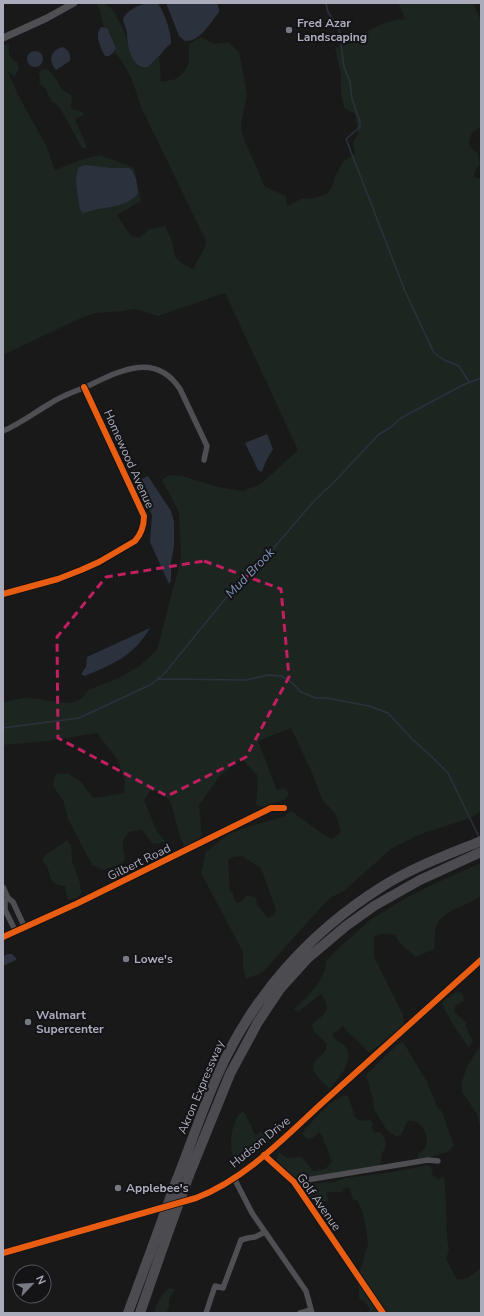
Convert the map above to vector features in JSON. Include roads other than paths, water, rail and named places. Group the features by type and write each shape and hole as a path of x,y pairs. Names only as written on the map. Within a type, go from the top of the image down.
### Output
{"highway":[{"name":"Akron Expressway","path":"131,1312 177,1179 219,1072 254,1009 278,977 303,950 325,928 353,906 380,887 408,872 481,841"},
{"name":"Akron Expressway","path":"131,1312 164,1244 189,1175 230,1074 255,1028 280,989 308,958 346,926 395,893 481,852"}],"street":[{"path":"3,38 47,18 74,3"},
{"path":"3,431 13,427 52,402 115,373 133,367 148,367 163,373 176,383 180,389 207,446 204,460"},
{"name":"Homewood Avenue","path":"3,594 58,579 99,562 135,541 143,530 144,516 84,387"},
{"name":"Gilbert Road","path":"3,937 76,904 271,808 284,808"},
{"path":"3,887 8,898 13,902 25,928"},
{"path":"8,898 5,901 4,907 16,932"},
{"name":"Hudson Drive","path":"3,1253 196,1198 209,1193 234,1178 284,1139 481,960"},
{"name":"Golf Avenue","path":"264,1155 294,1182 383,1313"},
{"path":"294,1182 428,1160 438,1161"},
{"path":"234,1178 252,1213 306,1291 311,1312 300,1313"},
{"path":"206,1313 215,1286 223,1288 242,1240 255,1237 265,1232"}],"waterway":[{"path":"326,3 328,12 339,29 344,67 350,82 352,99 360,122 360,127 346,139 405,291 434,353 444,360 459,366 469,382"},
{"name":"Mud Brook","path":"3,728 79,718 152,684 164,674 238,583 261,563 313,502 378,435 391,427 401,418 463,385 481,378"},
{"path":"158,679 247,680 268,675 281,676 290,681 301,692 316,698 327,698 369,706 388,713 412,739 448,773 479,837"}],"place":[{"name":"Fred Azar Landscaping","path":"289,30"},
{"name":"Lowe's","path":"126,959"},
{"name":"Walmart Supercenter","path":"28,1022"},
{"name":"Applebee's","path":"118,1188"}]}
